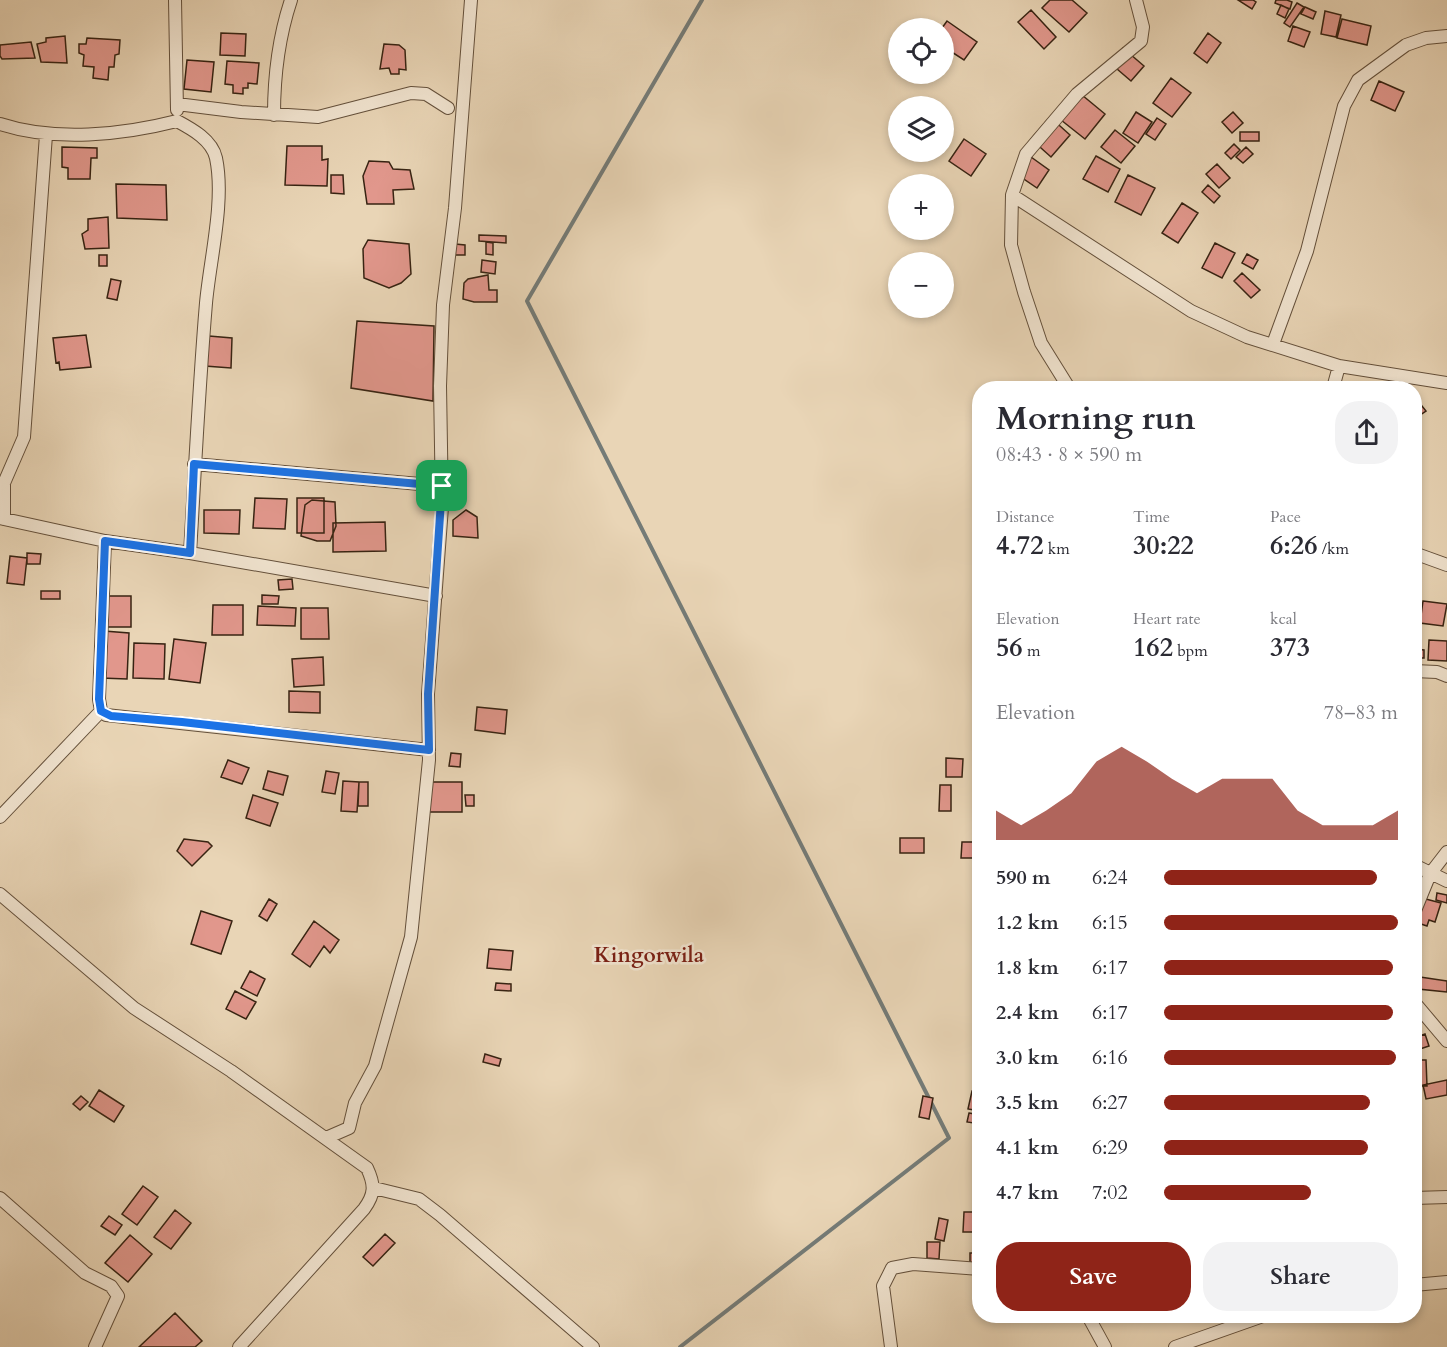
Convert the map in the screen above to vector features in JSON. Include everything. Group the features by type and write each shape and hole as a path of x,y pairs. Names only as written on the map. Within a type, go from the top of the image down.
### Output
{"street":[{"path":"175,0 177,121"},
{"path":"274,114 282,26 291,0"},
{"path":"326,1138 349,1128 355,1102 375,1066 396,1000 411,938 429,750 428,694 442,486 440,386 443,305 455,208 471,0"},
{"path":"1065,381 1041,343 1024,292 1011,245 1012,195 1016,177 1026,154 1077,94 1141,41 1143,27 1136,0"},
{"path":"1273,344 1307,251 1344,106 1358,80 1406,45 1426,38 1447,36"},
{"path":"177,104 318,117 411,93 426,94 448,108"},
{"path":"0,124 46,135 149,129 177,121"},
{"path":"177,121 210,145 216,157 218,195 206,303 190,553"},
{"path":"46,135 24,437 4,483 2,518 105,541 190,553 436,596"},
{"path":"1012,195 1191,311 1247,337 1339,366 1447,383"},
{"path":"1335,381 1339,366"},
{"path":"194,464 442,486"},
{"path":"101,711 99,699 105,541"},
{"path":"1422,556 1447,565"},
{"path":"1422,672 1447,676"},
{"path":"101,711 111,716 429,750"},
{"path":"0,817 101,711"},
{"path":"1422,894 1430,874 1447,852"},
{"path":"1422,870 1447,881"},
{"path":"0,894 134,1008 231,1071 367,1168 374,1188 372,1198 346,1232 239,1347"},
{"path":"1422,1011 1447,1041"},
{"path":"374,1188 419,1199 593,1347"},
{"path":"1422,1198 1447,1197"},
{"path":"0,1198 85,1273 111,1286 118,1296 98,1335 95,1347"},
{"path":"891,1347 883,1286 892,1268 900,1264 913,1264 972,1268"},
{"path":"1422,1285 1447,1282"},
{"path":"1092,1323 1105,1347"},
{"path":"1175,1347 1243,1323"}],"building":[{"path":"1050,0 1072,0 1087,13 1069,32 1042,8"},
{"path":"1238,0 1253,0 1256,2 1252,9"},
{"path":"1276,0 1292,2 1290,9 1275,3"},
{"path":"1297,3 1304,7 1290,27 1284,23"},
{"path":"1281,5 1289,9 1285,18 1277,14"},
{"path":"1305,7 1316,12 1313,19 1301,14"},
{"path":"1031,10 1056,37 1044,49 1018,22"},
{"path":"1325,11 1341,15 1336,37 1321,34"},
{"path":"1342,19 1371,26 1367,45 1337,38"},
{"path":"954,26 977,42 964,60 954,54"},
{"path":"1293,26 1310,32 1304,47 1288,41"},
{"path":"221,33 246,34 245,56 220,55"},
{"path":"1208,33 1221,43 1207,63 1194,53"},
{"path":"65,36 67,63 41,62 37,44 46,42 46,38"},
{"path":"87,38 120,40 119,54 115,55 114,67 109,67 108,80 93,78 94,67 83,66 84,55 79,53 79,44 86,44"},
{"path":"31,42 35,58 2,59 0,56 0,45"},
{"path":"384,44 399,45 405,50 406,70 399,69 399,74 391,74 389,68 380,69"},
{"path":"1123,48 1144,66 1131,81 1110,63"},
{"path":"187,60 214,62 211,92 184,89"},
{"path":"227,61 259,63 257,84 248,83 248,88 243,88 243,94 233,93 233,85 225,84"},
{"path":"1171,78 1191,93 1172,117 1153,103"},
{"path":"1379,81 1404,92 1395,111 1371,100"},
{"path":"1082,95 1105,114 1085,139 1061,120"},
{"path":"1136,112 1152,122 1138,143 1123,133"},
{"path":"1233,112 1243,123 1232,133 1222,122"},
{"path":"1050,117 1070,135 1051,157 1031,139"},
{"path":"1157,118 1166,124 1155,140 1146,134"},
{"path":"1115,130 1135,146 1121,163 1101,147"},
{"path":"1240,132 1259,132 1259,141 1240,141"},
{"path":"964,139 986,154 971,176 950,162 954,162 954,154"},
{"path":"1234,144 1240,150 1231,159 1225,153"},
{"path":"287,146 322,146 322,160 328,159 327,186 285,185"},
{"path":"62,147 97,148 97,158 91,158 90,179 68,179 68,168 62,167"},
{"path":"1246,147 1253,154 1243,163 1236,157"},
{"path":"1096,156 1120,169 1108,192 1083,179"},
{"path":"1031,157 1049,170 1037,188 1018,175"},
{"path":"369,161 389,162 393,169 410,170 414,189 393,190 394,204 367,204 363,176"},
{"path":"1217,164 1230,178 1219,188 1206,174"},
{"path":"331,175 343,175 344,194 331,193"},
{"path":"1128,175 1155,188 1141,215 1115,202"},
{"path":"116,184 166,185 167,220 117,218"},
{"path":"1208,185 1220,196 1214,203 1202,192"},
{"path":"1182,203 1198,213 1178,243 1162,233"},
{"path":"108,217 109,248 85,249 82,234 88,230 88,219"},
{"path":"479,235 506,236 506,243 479,241"},
{"path":"368,240 409,244 411,274 401,283 389,288 364,278 363,249"},
{"path":"486,242 493,243 493,255 486,254"},
{"path":"1215,243 1235,253 1222,278 1202,268"},
{"path":"455,244 465,245 465,255 454,255"},
{"path":"1247,254 1258,260 1253,269 1242,263"},
{"path":"99,255 107,255 107,266 99,266"},
{"path":"482,260 496,262 495,274 481,272"},
{"path":"1242,273 1260,290 1251,298 1234,281"},
{"path":"488,275 489,290 497,290 497,302 474,302 463,299 464,283 468,279"},
{"path":"111,279 121,281 117,300 107,298"},
{"path":"357,321 434,326 433,401 351,388"},
{"path":"86,335 91,367 60,370 59,362 56,363 53,338"},
{"path":"209,336 232,338 231,368 205,366 205,342"},
{"path":"255,498 287,499 285,529 253,528"},
{"path":"297,498 324,498 324,533 297,533"},
{"path":"312,500 335,502 336,526 330,541 317,541 301,536 305,505"},
{"path":"204,510 240,510 239,534 204,533"},
{"path":"466,510 477,517 478,538 453,536 453,520"},
{"path":"385,522 386,551 333,552 333,523"},
{"path":"27,553 41,554 40,564 27,564"},
{"path":"10,556 27,558 24,585 7,583"},
{"path":"292,579 293,589 279,590 278,580"},
{"path":"41,591 60,591 60,599 41,599"},
{"path":"262,595 279,596 278,604 262,604"},
{"path":"107,596 131,596 131,627 107,627"},
{"path":"1423,601 1447,604 1443,626 1422,623"},
{"path":"213,605 243,605 243,635 212,635"},
{"path":"258,606 296,608 295,626 257,625"},
{"path":"301,608 328,608 329,639 301,639"},
{"path":"104,631 129,633 127,679 101,678"},
{"path":"174,639 206,643 200,683 169,679"},
{"path":"1429,640 1447,641 1447,661 1428,660"},
{"path":"134,643 165,644 164,679 133,678"},
{"path":"323,657 324,685 294,687 292,659"},
{"path":"289,691 320,692 320,713 289,712"},
{"path":"477,707 507,710 505,734 475,730"},
{"path":"451,753 461,754 460,767 449,766"},
{"path":"946,758 963,759 962,777 946,777"},
{"path":"228,760 249,768 242,784 221,777"},
{"path":"268,771 288,776 283,795 263,789"},
{"path":"326,771 339,773 335,794 322,792"},
{"path":"343,781 359,782 357,812 341,811"},
{"path":"359,782 368,782 368,806 358,806"},
{"path":"428,782 462,782 462,812 428,812"},
{"path":"940,785 951,785 951,811 939,811"},
{"path":"253,795 278,803 270,826 246,818"},
{"path":"465,795 474,795 474,806 466,806"},
{"path":"900,838 924,838 924,853 900,853"},
{"path":"184,839 208,842 212,846 192,866 177,851"},
{"path":"962,842 972,842 972,858 961,858"},
{"path":"1437,893 1447,895 1447,903 1436,900"},
{"path":"1422,898 1441,903 1435,922 1429,920 1427,926 1422,924"},
{"path":"269,899 277,904 267,921 259,916"},
{"path":"201,911 232,921 221,954 191,944"},
{"path":"314,921 339,940 330,953 324,946 310,967 292,954"},
{"path":"489,949 513,951 511,970 487,968"},
{"path":"250,971 265,979 257,996 241,988"},
{"path":"1422,977 1447,981 1447,992 1422,989"},
{"path":"496,983 511,984 511,991 495,990"},
{"path":"235,991 256,1002 246,1019 226,1009"},
{"path":"1425,1034 1429,1046 1422,1048 1422,1035"},
{"path":"485,1054 501,1059 499,1066 483,1062"},
{"path":"1422,1060 1426,1060 1427,1086 1422,1086"},
{"path":"1447,1080 1447,1095 1426,1099 1423,1085"},
{"path":"99,1090 124,1106 114,1122 89,1106"},
{"path":"972,1091 972,1110 968,1109"},
{"path":"81,1096 88,1102 80,1110 73,1104"},
{"path":"923,1096 933,1098 929,1119 919,1117"},
{"path":"969,1113 972,1114 972,1123 967,1122"},
{"path":"143,1186 158,1197 137,1225 122,1214"},
{"path":"175,1210 191,1223 171,1249 154,1237"},
{"path":"964,1212 972,1212 972,1232 963,1232"},
{"path":"109,1216 122,1225 115,1235 101,1226"},
{"path":"939,1218 948,1220 944,1241 935,1239"},
{"path":"385,1234 395,1243 373,1266 363,1257"},
{"path":"130,1235 152,1254 128,1282 105,1263"},
{"path":"927,1242 940,1242 939,1259 927,1258"},
{"path":"970,1253 972,1253 972,1266 970,1266"},
{"path":"175,1313 202,1341 195,1347 139,1347"}],"waterway":[{"path":"680,1347 949,1138 527,301 702,0"}],"district":[{"name":"Kingorwila","path":"649,955"}],"route":[{"path":"194,464 239,466 442,486 428,694 429,750 111,716 101,711 99,699 105,541 190,553 194,464"}]}
